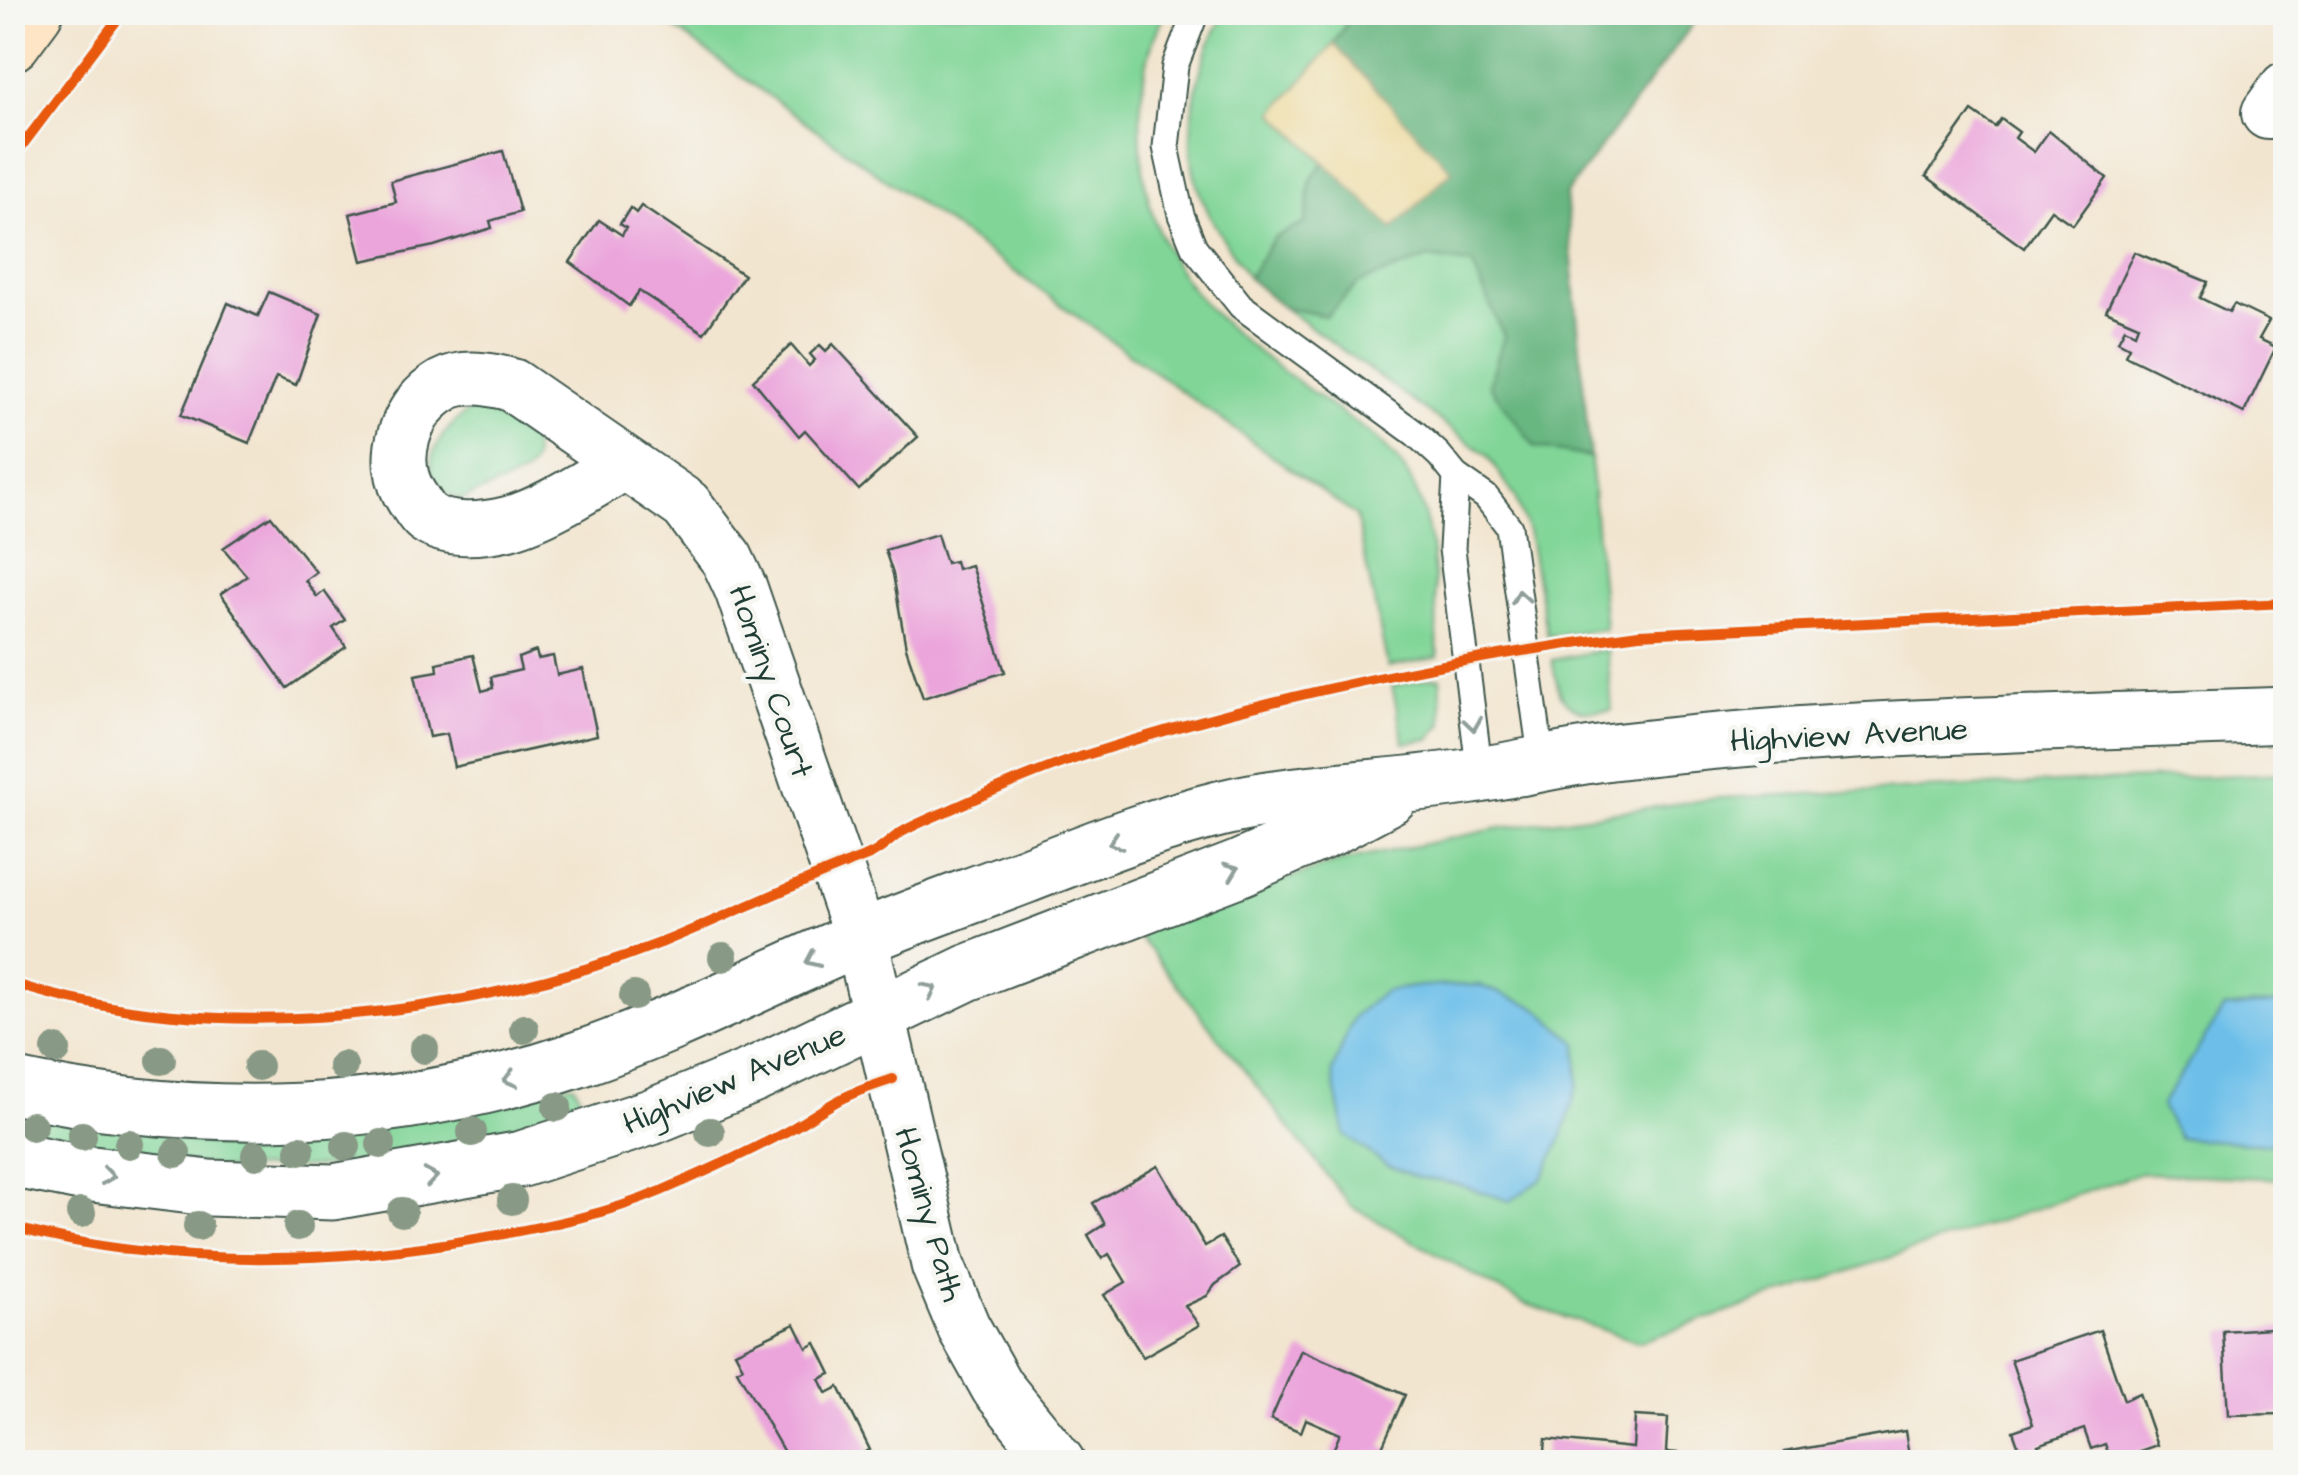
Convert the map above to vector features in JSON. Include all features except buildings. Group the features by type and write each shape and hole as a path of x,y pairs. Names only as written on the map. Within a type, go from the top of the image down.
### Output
{"main road":[{"path":"12,43 34,12"}],"street":[{"name":"Hominy Court","path":"625,464 686,505 728,559 861,938"},
{"name":"Highview Avenue","path":"12,1086 119,1106 208,1112 316,1112 412,1101 498,1082 576,1060 658,1030 861,938 1088,851 1224,808 1308,794 1480,775 1624,750 1763,737 2286,715"},
{"name":"Highview Avenue","path":"12,1158 76,1172 209,1188 333,1192 522,1159 614,1130 754,1075 967,972 1240,868 1330,828 1415,783"},
{"name":"Hominy Path","path":"861,938 938,1266 964,1328 997,1387 1058,1462"}],"lane":[{"path":"1196,12 1175,66 1166,147 1181,215 1194,247 1241,306 1416,434 1456,476 1486,497 1509,527 1542,763"},
{"path":"1456,476 1452,548 1480,775"}],"green space":[{"path":"653,13 1166,13 1152,43 1141,112 1147,192 1159,232 1199,298 1226,325 1367,432 1402,466 1414,487 1429,534 1438,657 1388,667 1356,516"},
{"path":"1225,13 1352,13 1334,44 1274,113 1324,162 1311,180 1305,223 1274,238 1248,278 1202,200 1191,145 1200,75"},
{"path":"1352,13 1701,13 1566,194 1590,457 1535,447 1489,385 1504,336 1472,264 1428,258 1359,283 1326,316 1283,307 1248,278 1274,238 1305,223 1311,180 1324,162 1393,228 1451,171 1334,44"},
{"path":"1428,258 1473,264 1504,336 1535,447 1590,457 1605,629 1547,636 1528,532 1515,497 1488,456 1283,307 1326,316 1359,283"},
{"path":"472,409 485,409 533,441 534,455 523,475 461,500 434,481 431,468 433,455 448,429"},
{"path":"1607,649 1612,710 1574,708 1562,696 1552,660"},
{"path":"1440,678 1443,723 1430,739 1404,743 1392,686"},
{"path":"2285,773 2285,1003 2224,1008 2179,1138 2285,1145 2285,1179 2142,1173 1639,1342 1523,1303 1351,1206 1133,929 1339,862 1500,828 1718,798","holes":["1345,1135 1453,1183 1395,1166"]},
{"path":"574,1084 588,1115 546,1129 354,1166 227,1169 16,1136 23,1110"}],"sand":[{"path":"1334,44 1452,171 1393,229 1274,113"}],"water":[{"path":"1479,985 1536,1007 1577,1043 1578,1083 1563,1135 1542,1179 1510,1201 1453,1183 1416,1177 1386,1165 1345,1135 1332,1072 1354,1016 1385,991"},
{"path":"2285,1003 2285,1145 2179,1138 2161,1106 2224,1008"}],"cycle path":[{"path":"12,159 123,12"},
{"path":"12,983 89,1003 171,1015 255,1019 425,1006 508,990 663,942 872,854 915,825 1067,761 1219,716 1358,682 1639,634 2286,603"},
{"path":"12,1227 131,1250 252,1258 373,1253 493,1236 579,1218 641,1199 760,1146 843,1098 893,1079"}]}
